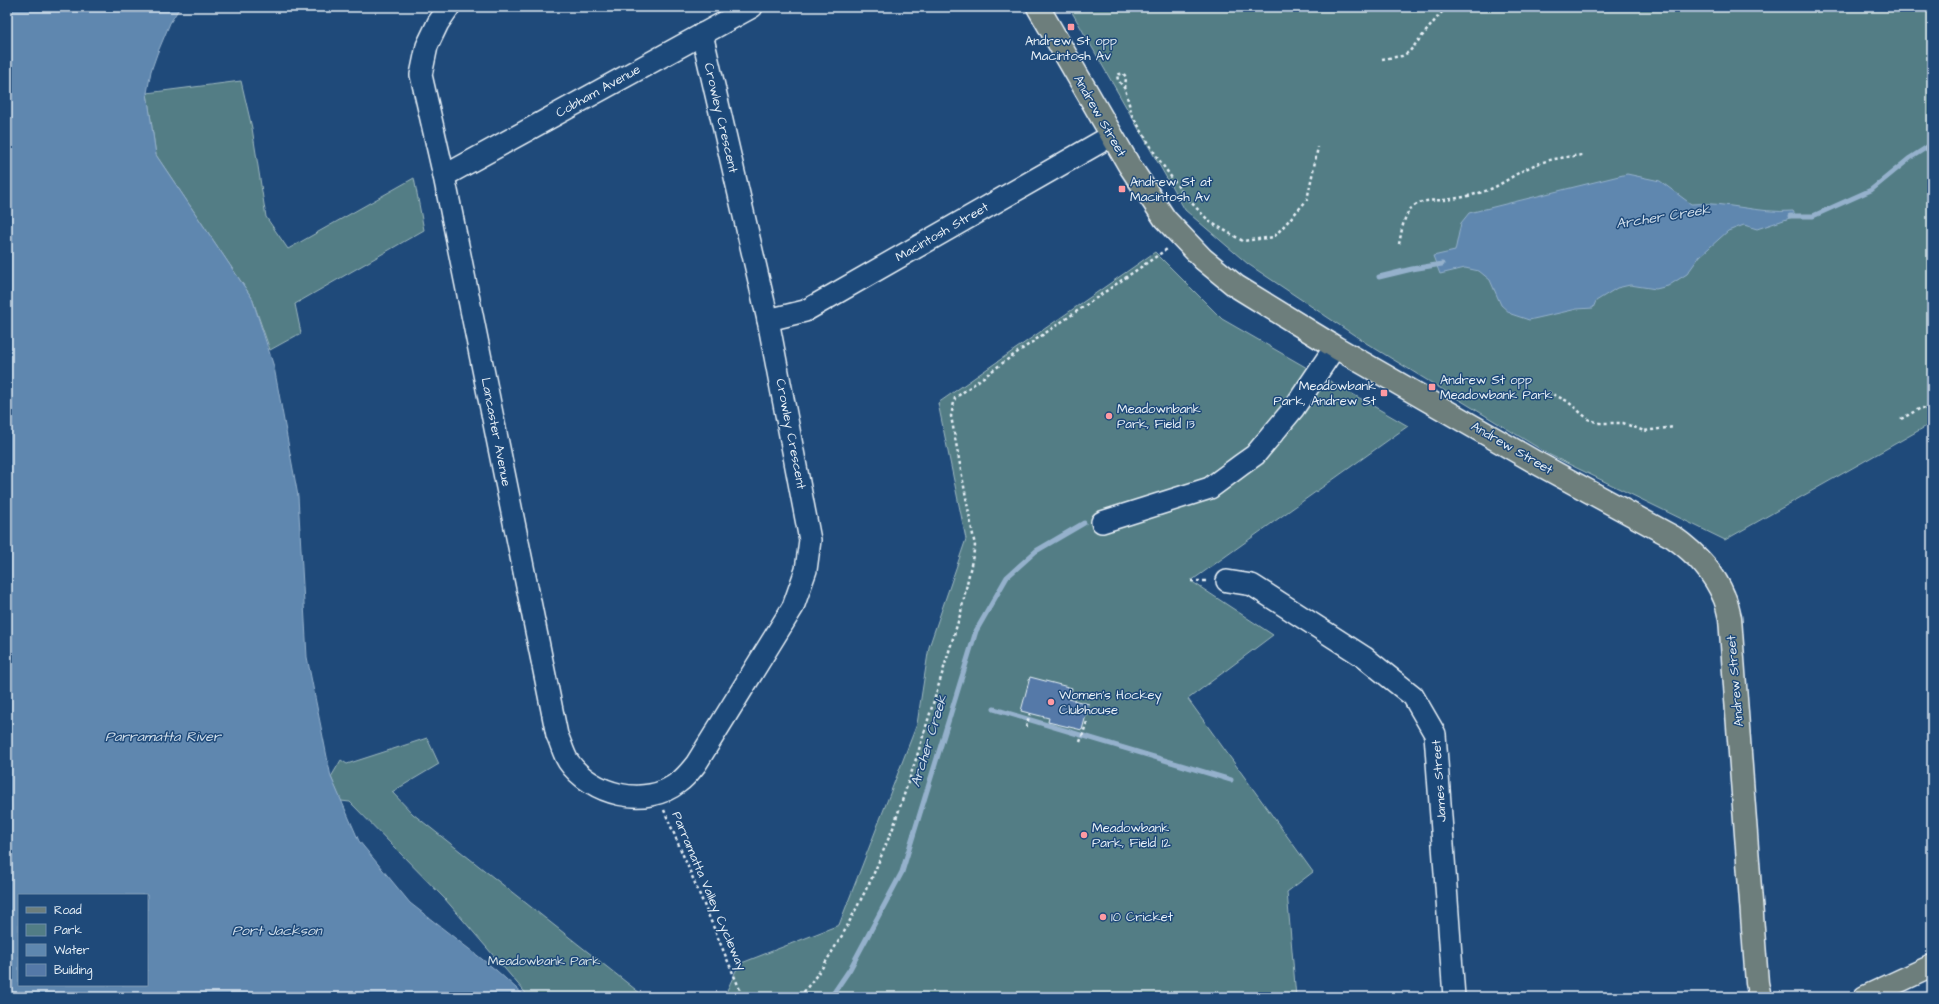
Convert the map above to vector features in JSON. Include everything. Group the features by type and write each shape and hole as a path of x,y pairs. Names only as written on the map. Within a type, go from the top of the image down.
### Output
{"main road":[{"name":"Andrew Street","path":"1038,7 1111,136 1153,202 1181,238 1202,259 1236,286 1335,347 1535,462 1673,537 1690,550 1713,577 1724,597 1730,618 1757,982 1760,997"},
{"path":"1865,997 1932,966"}],"street":[{"name":"Lancaster Avenue","path":"449,7 438,23 427,46 420,75 444,176 557,735 568,760 586,779 609,792 634,797 658,793"},
{"name":"Cobham Avenue","path":"444,176 752,7"},
{"name":"Crowley Crescent","path":"658,793 679,782 696,764 793,607 806,570 810,540 768,320 702,34"},
{"name":"Macintosh Street","path":"768,320 804,311 1111,136"},
{"path":"1102,522 1210,488 1223,479 1254,455 1294,408 1335,347"},
{"name":"James Street","path":"1227,581 1252,585 1364,657 1412,696 1435,734 1454,997"}],"path":[{"path":"1382,59 1402,56 1409,52 1446,7"},
{"path":"1124,89 1126,77 1123,73 1117,75 1118,80 1124,89 1132,115 1157,157 1184,195 1210,222 1243,241 1274,237 1307,200 1318,147"},
{"path":"1399,244 1406,215 1413,207 1423,200 1444,200 1484,192 1523,170 1544,162 1562,157 1584,155"},
{"path":"800,997 822,968 844,934 871,880 893,828 917,756 961,612 975,546 951,416 956,398 1015,354 1181,238"},
{"path":"1548,392 1567,401 1588,419 1599,424 1624,423 1644,431 1674,427"},
{"path":"1900,419 1921,408 1932,408"},
{"path":"1026,727 1030,713"},
{"path":"1080,742 1087,722"},
{"name":"Parramatta Valley Cycleway","path":"658,793 675,838 705,903 743,997"}],"green space":[{"path":"1069,7 1932,7 1932,423 1725,540 1550,455 1366,343 1248,264 1185,210"},
{"path":"241,81 252,128 266,217 288,249 414,178 424,230 295,304 301,333 270,350 252,298 156,155 147,93"},
{"path":"1155,252 1222,319 1408,426 1191,581 1273,635 1188,699 1313,872 1287,892 1296,997 724,997 739,964 839,925 917,724 929,647 966,539 938,403"},
{"name":"Meadowbank Park","path":"427,738 439,764 392,792 413,814 645,997 529,997 445,899 350,802 341,801 331,777 341,760 347,764"}],"water":[{"name":"Parramatta River","path":"7,7 180,7 170,23 157,54 151,71 147,93 156,155 252,298 274,367 298,496 307,657 331,777 359,841 410,903 496,970 526,997 7,997"},
{"path":"1627,174 1660,181 1691,204 1716,204 1768,211 1793,211 1796,216 1757,229 1744,225 1728,231 1700,256 1687,274 1668,286 1656,289 1630,285 1617,288 1596,301 1593,308 1577,309 1529,320 1511,314 1501,305 1490,280 1479,271 1465,268 1440,274 1433,256 1455,251 1461,223 1469,213"}],"building":[{"name":"Women's Hockey Clubhouse","path":"1030,677 1072,688 1069,699 1089,704 1082,730 1048,722 1049,718 1021,711"}],"waterway":[{"name":"Archer Creek","path":"1790,216 1813,216 1871,190 1910,158 1932,144"},
{"name":"Archer Creek","path":"1379,277 1442,264"},
{"name":"Archer Creek","path":"831,997 850,969 902,872 976,631 1007,577 1036,551 1084,523"},
{"path":"994,709 1231,780"}],"place":[{"name":"Andrew St opp Macintosh Av","path":"1071,27"},
{"name":"Andrew St at Macintosh Av","path":"1122,189"},
{"name":"Andrew St opp Meadowbank Park","path":"1432,387"},
{"name":"Meadowbank Park, Andrew St","path":"1384,393"},
{"name":"Meadownbank Park, Field 13","path":"1109,416"},
{"name":"Women's Hockey Clubhouse","path":"1051,702"},
{"name":"Meadowbank Park, Field 12","path":"1084,835"},
{"name":"10 Cricket","path":"1103,917"}],"water label":[{"name":"Port Jackson","path":"277,931"}]}
